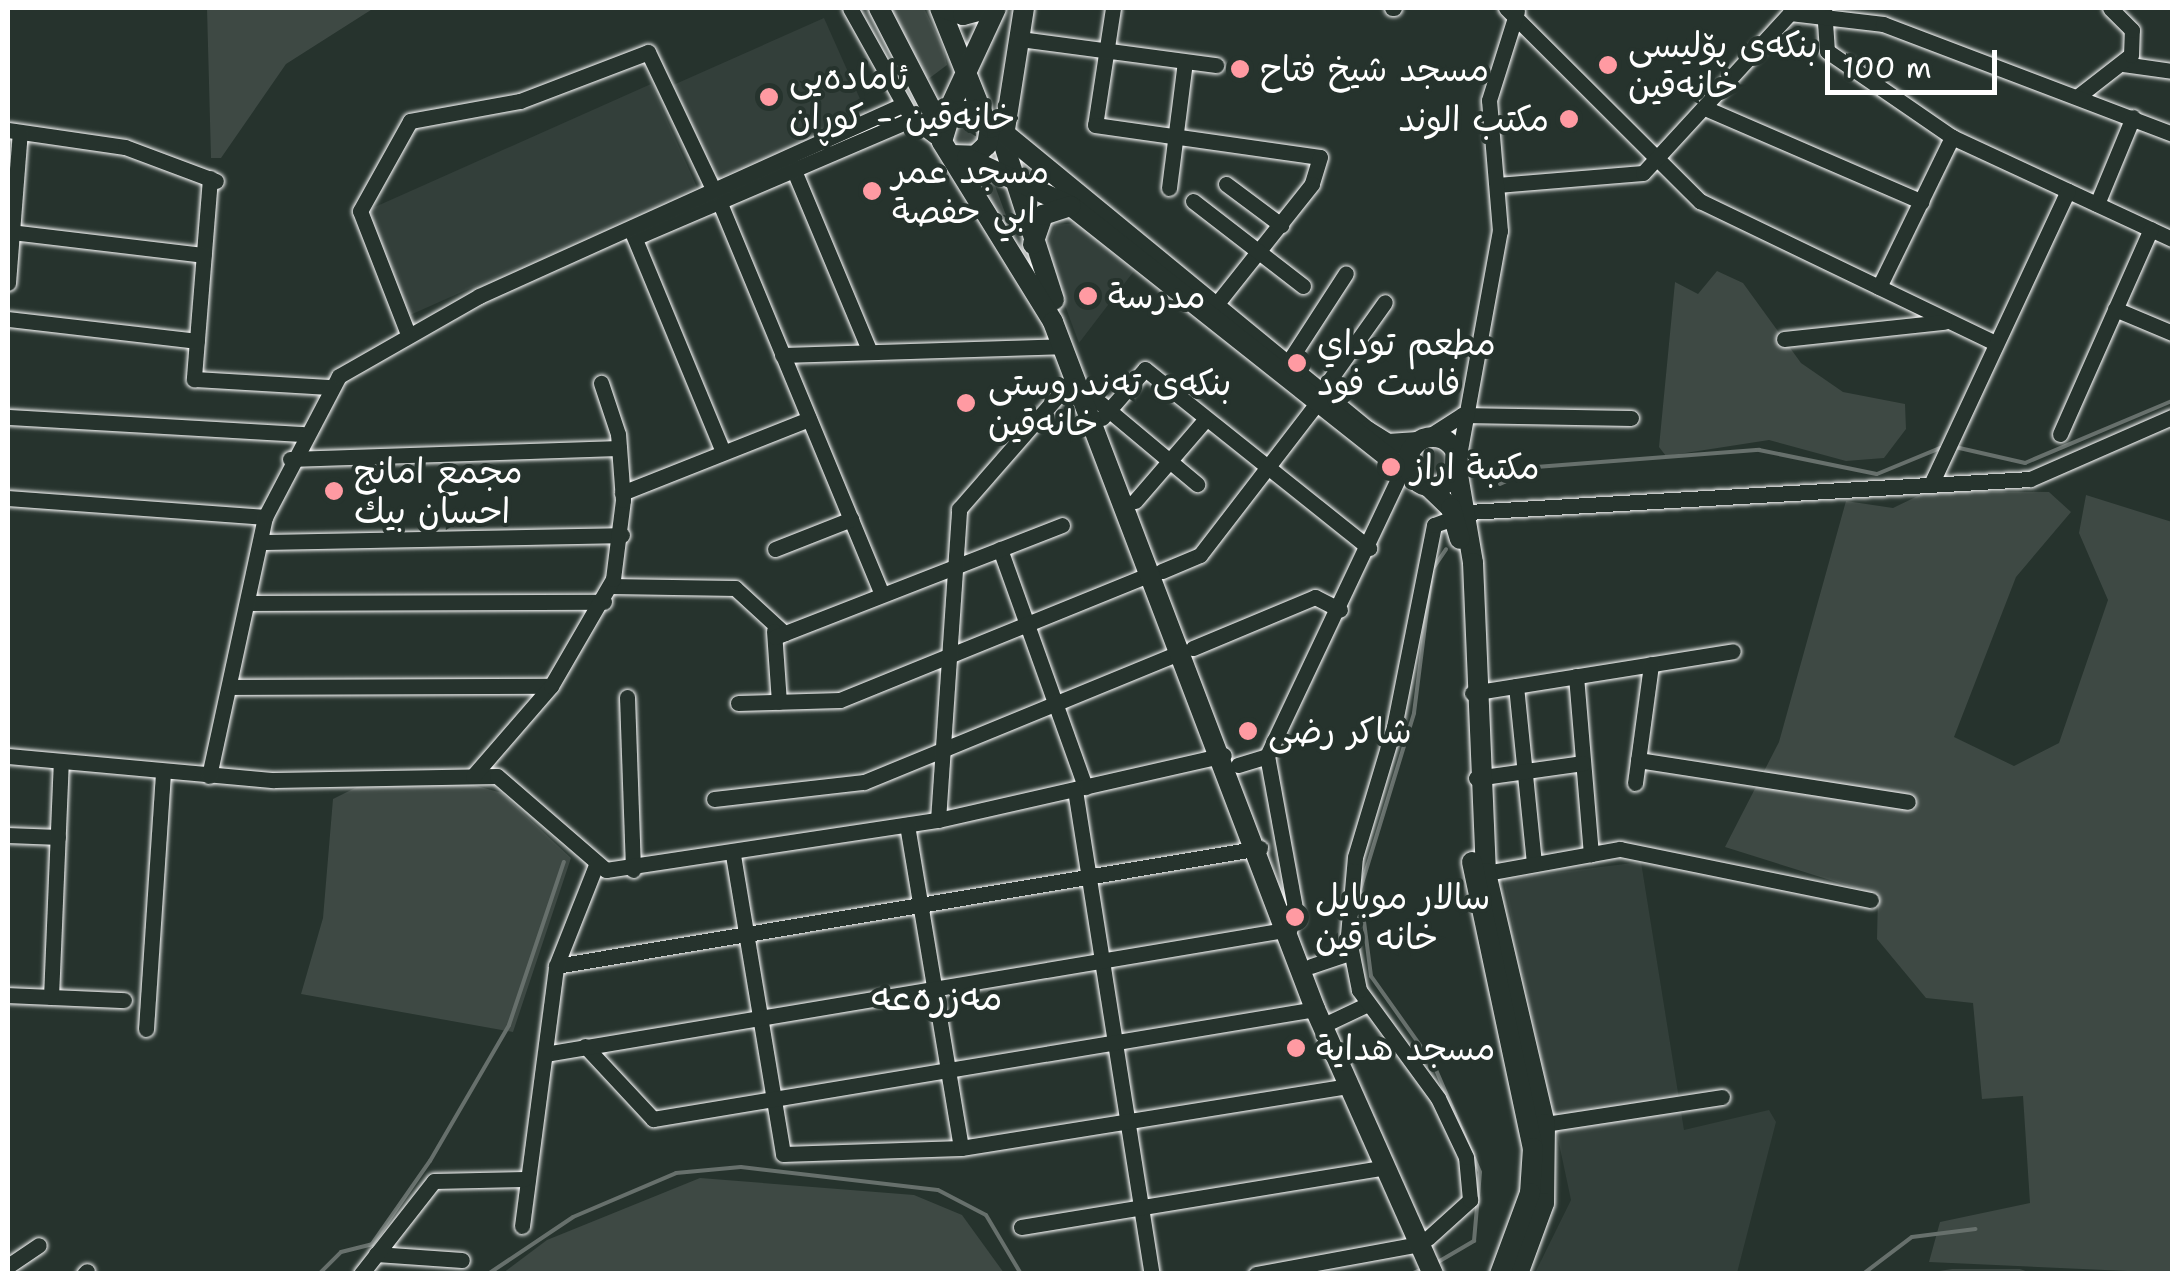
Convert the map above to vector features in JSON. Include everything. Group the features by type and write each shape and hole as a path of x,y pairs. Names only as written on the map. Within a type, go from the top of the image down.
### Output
{"main road":[{"path":"880,8 1062,346 1231,760 1349,1086 1386,1167 1444,1274"},
{"path":"942,8 962,16 993,8"},
{"path":"942,8 991,123 1034,244 1101,408 1157,572"},
{"path":"949,140 993,8"},
{"path":"949,140 987,145 1020,40 1024,8"},
{"path":"949,140 968,108 991,123 1318,400 1416,461 1458,465"},
{"path":"949,140 1071,206 1287,364 1318,400 1416,461 1462,514 1459,724 1477,907 1533,1148 1530,1193 1500,1274"},
{"path":"1034,244 1044,216 1071,206"},
{"path":"1416,461 1448,442 1458,465 1476,778 1486,873 1545,1124 1544,1202 1518,1274"},
{"path":"1231,760 1260,848 1311,966 1322,1016 1425,1244 1433,1274"}],"street":[{"path":"850,8 912,119 949,140"},
{"path":"1113,8 1095,125 1320,158 1281,225 1212,311"},
{"path":"2077,97 2124,64 2134,36 2110,8"},
{"path":"1513,11 1700,200 1991,342"},
{"path":"1458,465 1462,415 1494,274 1498,184 1489,100 1513,11"},
{"path":"1498,184 1643,174 1790,13 1821,13 1883,24 2172,134"},
{"path":"1821,13 1827,51 1952,137 2151,228 2170,232"},
{"path":"1020,40 1216,65"},
{"path":"408,334 360,210 410,121 520,101 648,52 716,196 881,593"},
{"path":"1169,188 1186,62"},
{"path":"2124,64 2172,71"},
{"path":"791,163 903,104"},
{"path":"1705,108 1922,202"},
{"path":"2097,204 2132,117"},
{"path":"209,776 265,517 290,459 330,387 408,334 454,312 791,163 912,119"},
{"path":"8,283 14,131 126,147 214,180 194,379 330,387"},
{"path":"1880,288 1952,137"},
{"path":"791,163 870,352"},
{"path":"1226,184 1281,225"},
{"path":"1933,480 1991,342 2068,190"},
{"path":"1194,201 1303,286"},
{"path":"2060,434 2151,228"},
{"path":"12,232 204,256"},
{"path":"632,234 723,452"},
{"path":"1287,364 1346,273"},
{"path":"738,703 840,700 1200,555 1266,472 1385,302"},
{"path":"2115,308 2172,333"},
{"path":"8,318 197,341"},
{"path":"1784,338 1947,322"},
{"path":"782,354 1062,346"},
{"path":"1197,484 1101,408 1146,368 1266,472 1368,548"},
{"path":"938,820 959,509 1075,376"},
{"path":"473,776 551,686 610,586 622,534 622,492 619,448 601,384"},
{"path":"545,1054 761,1022 1100,963 1293,924 1266,756 1368,548 1416,461 1462,415 1630,418"},
{"path":"8,417 303,434"},
{"path":"1256,1274 1425,1244 1470,1200 1466,1156 1438,1098 1368,1004 1349,953 1355,856 1394,728 1434,525 1462,514 1933,480 2048,476 2172,417"},
{"path":"622,492 809,419"},
{"path":"1135,501 1205,420"},
{"path":"290,459 619,448"},
{"path":"8,498 265,517"},
{"path":"775,549 851,519"},
{"path":"778,631 1062,525"},
{"path":"260,542 622,534"},
{"path":"1000,549 1024,626 1056,704 1080,789 1087,879 1152,1274"},
{"path":"610,586 735,588 778,631 780,702"},
{"path":"714,800 864,782 1315,597 1340,610"},
{"path":"248,603 604,602"},
{"path":"1472,692 1732,651"},
{"path":"1634,783 1651,664"},
{"path":"1576,676 1592,854"},
{"path":"229,688 551,686"},
{"path":"1516,686 1534,864"},
{"path":"627,697 633,870"},
{"path":"8,756 209,776 473,776 509,780 596,865 633,870 938,820 1080,789 1266,756"},
{"path":"1638,760 1908,802"},
{"path":"51,997 61,762"},
{"path":"1476,778 1584,763"},
{"path":"146,1029 163,772"},
{"path":"907,825 961,1148"},
{"path":"8,835 58,837"},
{"path":"556,966 920,910 1260,848"},
{"path":"1486,873 1620,849 1871,900"},
{"path":"733,855 783,1154 961,1148 1126,1128 1349,1086"},
{"path":"522,1226 524,1179 556,966 596,865"},
{"path":"1311,966 1349,953"},
{"path":"8,995 124,1000"},
{"path":"585,1046 653,1119 1322,1016 1368,1004"},
{"path":"1545,1124 1722,1098"},
{"path":"1021,1227 1386,1167"},
{"path":"362,1274 434,1182 524,1179"},
{"path":"8,1266 39,1245"},
{"path":"376,1254 462,1260"}],"shaded area":[{"path":"207,8 374,8 286,64 221,158 211,158"},
{"path":"887,8 924,8 943,48 947,65 919,86"},
{"name":"ئامادەیی خانەقین - کوڕان","path":"824,18 866,113 716,180 673,85"},
{"path":"651,84 697,187 410,315 364,212"},
{"path":"966,121 975,125 979,134 975,143 966,147 957,143 953,134 957,125"},
{"path":"966,174 994,183 1018,248"},
{"name":"مدرسة","path":"1077,223 1134,271 1079,343 1045,252 1055,225"},
{"path":"1717,271 1743,283 1801,363 1843,392 1905,404 1906,429 1884,458 1846,461 1769,440 1666,456 1659,447 1675,282 1698,294"},
{"path":"1430,448 1441,453 1446,464 1441,475 1430,480 1419,475 1414,464 1419,453"},
{"path":"1928,491 2049,492 2071,512 2016,577 1954,737 2014,766 2059,743 2108,600 2079,533 2086,495 2172,522 2172,1273 1929,1262 1940,1222 2030,1203 2023,1096 1982,1099 1973,1003 1926,998 1877,939 1878,895 1725,847 1779,742 1846,501 1893,508"},
{"path":"470,784 502,793 571,858 513,1032 301,994 323,918 333,799 357,787"},
{"path":"1641,862 1684,1130 1769,1110 1776,1122 1737,1273 1535,1273 1571,1200 1503,879"},
{"path":"700,1178 914,1195 962,1215 1004,1273 503,1273 547,1240"},
{"path":"2020,1269 2031,1273 1926,1273"}],"waterway":[{"path":"1955,447 2025,463 2172,401"},
{"path":"1500,484 1536,467 1759,450 1877,474 1940,448"},
{"path":"1438,1262 1474,1241 1480,1172 1434,1065 1371,976 1360,890 1414,713 1432,570 1446,549"},
{"path":"319,1274 341,1252 372,1244 430,1161 509,1025 564,862"},
{"path":"488,1274 573,1217 676,1173 741,1167 938,1190 986,1215 1021,1274"},
{"path":"1863,1274 1912,1237 1975,1229"},
{"path":"1411,1274 1425,1268"}],"place":[{"name":"بنکەی پۆلیسی خانەقین","path":"1608,65"},
{"name":"مسجد شيخ فتاح","path":"1240,69"},
{"name":"ئامادەیی خانەقین - کوڕان","path":"769,97"},
{"name":"مكتب الوند","path":"1569,119"},
{"name":"مسجد عمر ابي حفصة","path":"872,191"},
{"name":"مدرسة","path":"1088,296"},
{"name":"مطعم توداي فاست فود","path":"1297,363"},
{"name":"بنکەی تەندروستی خانەقین","path":"966,403"},
{"name":"مكتبة اراز","path":"1391,467"},
{"name":"مجمع امانج احسان بيك","path":"334,491"},
{"name":"شاكر رضى","path":"1248,731"},
{"name":"سالار موبايل خانه قين","path":"1295,917"},
{"name":"مسجد هداية","path":"1296,1048"}],"district":[{"name":"مەزرەعە","path":"937,997"}]}
